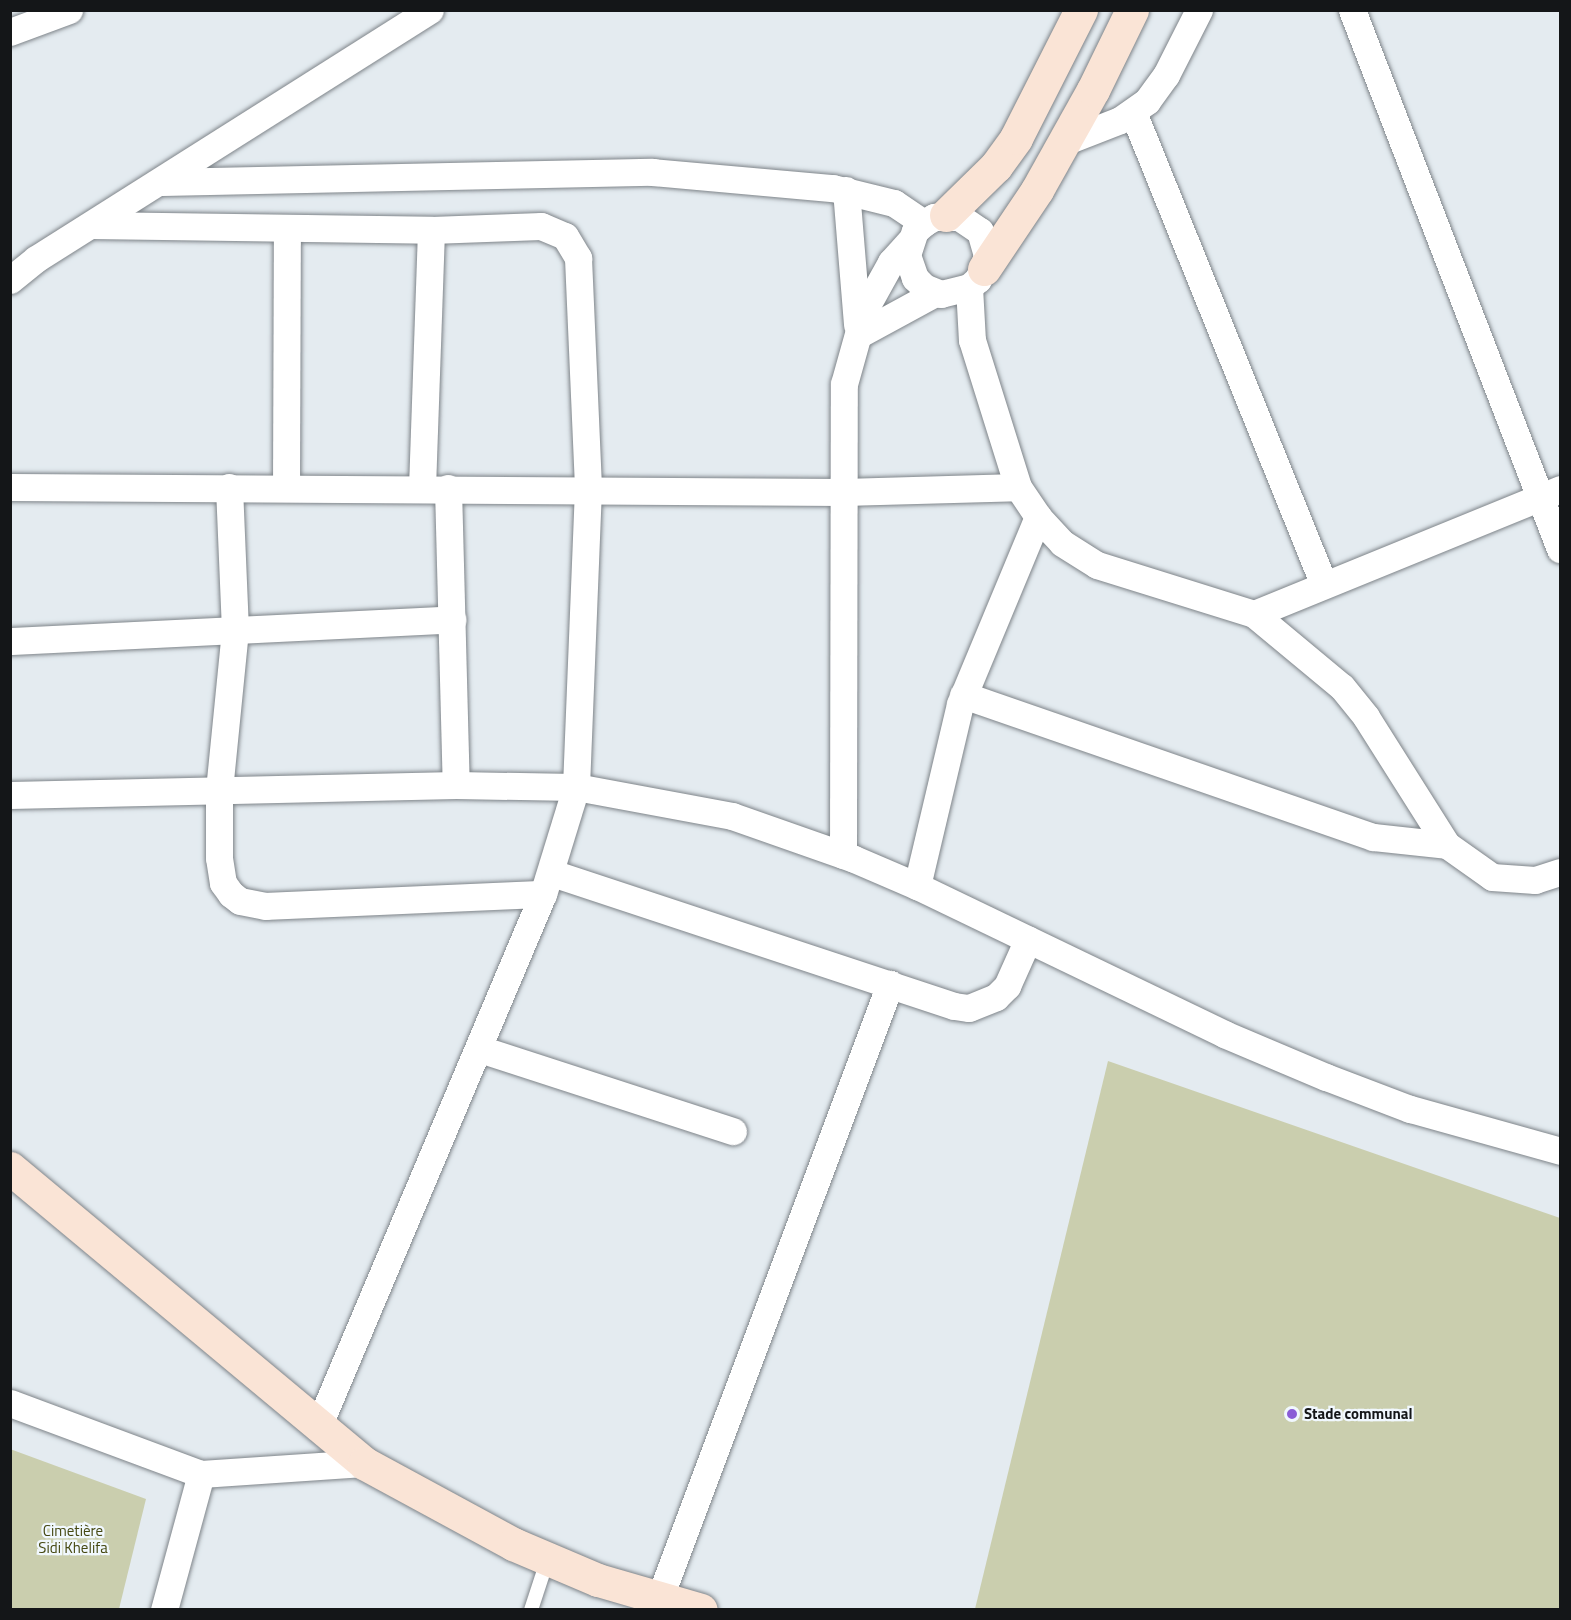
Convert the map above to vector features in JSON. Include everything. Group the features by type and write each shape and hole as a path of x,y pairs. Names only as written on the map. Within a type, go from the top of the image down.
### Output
{"street":[{"path":"10,32 69,10"},
{"path":"10,280 91,225 430,10"},
{"path":"843,855 844,384 858,335 877,285 926,227 996,166 1040,98 1082,10"},
{"path":"858,335 938,293 977,278 1064,142 1132,10"},
{"path":"1064,142 1133,112 1147,101 1166,75 1199,10"},
{"path":"1352,10 1551,493 1560,549"},
{"path":"1133,112 1324,585"},
{"path":"162,182 412,179 610,171 725,177 846,190 894,203 926,227"},
{"path":"846,190 858,335"},
{"path":"926,227 959,217 980,231 985,243 977,278 972,340"},
{"path":"91,225 431,230 541,226 565,237 573,247 579,271 588,488 576,787 548,883 480,1049 318,1427"},
{"path":"926,227 909,267 924,287 938,293 972,340 1018,487 1038,518 1062,543 1097,565 1254,614 1342,687 1366,717 1447,844 1492,877 1534,880 1560,872"},
{"path":"286,487 287,228"},
{"path":"431,230 435,488 452,619 456,785"},
{"path":"10,487 588,488 843,492 1018,487"},
{"path":"229,488 235,630 219,790 219,871 231,894 253,905 548,883 890,984 954,1006 983,1004 1007,986 1028,939"},
{"path":"1254,614 1551,493"},
{"path":"917,886 963,695 1038,518"},
{"path":"10,641 452,619"},
{"path":"963,695 1373,837 1447,844"},
{"path":"10,795 456,785 576,787 732,816 843,855 917,886 1224,1034 1326,1077 1410,1109 1560,1151"},
{"path":"660,1597 890,984"},
{"path":"480,1049 733,1131"},
{"path":"10,1168 115,1252 318,1427 364,1463 513,1544 598,1580 701,1610"},
{"path":"10,1403 201,1474 364,1463"},
{"path":"164,1610 201,1474"}],"lane":[{"path":"531,1610 548,1558"}],"green space":[{"name":"Stade communal","path":"1108,1061 1560,1218 1560,1609 975,1609"},
{"name":"Cimetière Sidi Khelifa","path":"10,1449 146,1499 119,1609 11,1609"}],"place":[{"name":"Stade communal","path":"1292,1414"}]}
